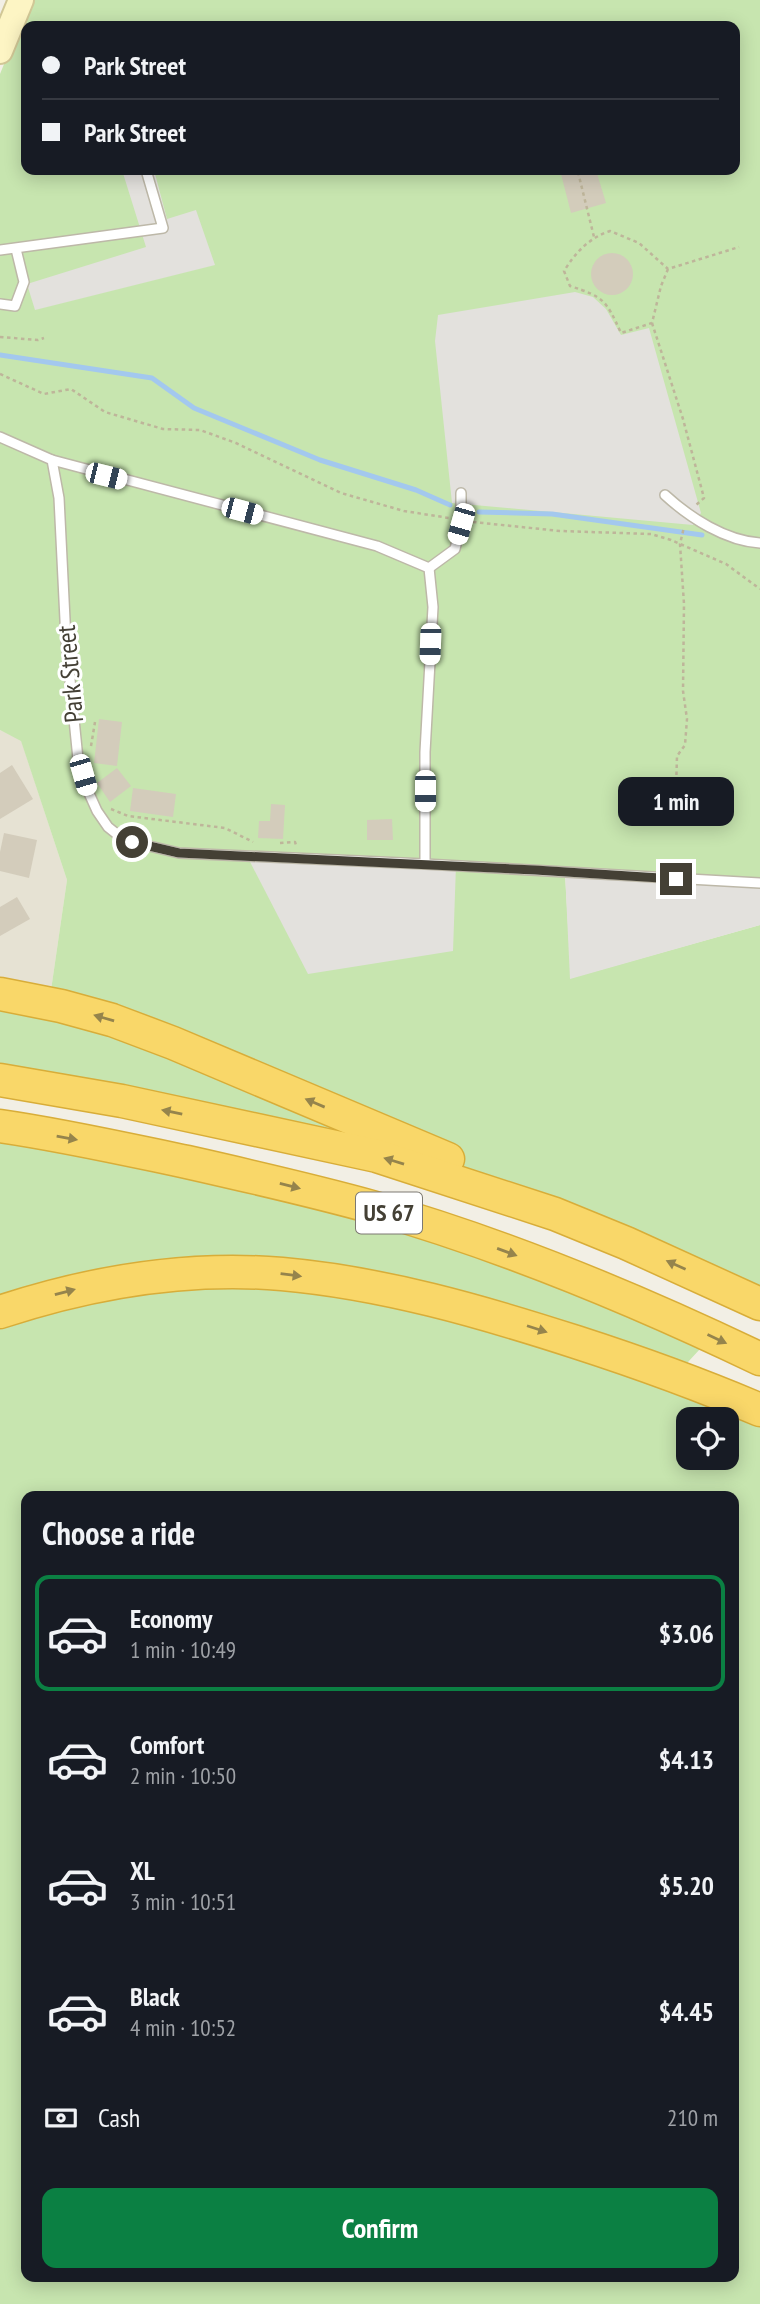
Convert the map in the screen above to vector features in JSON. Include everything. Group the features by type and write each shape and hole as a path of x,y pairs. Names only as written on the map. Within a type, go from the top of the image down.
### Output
{"highway":[{"path":"0,994 61,1006 112,1020 173,1042 447,1158 555,1214"},
{"name":"US 67","path":"0,1080 122,1101 377,1156 555,1214 760,1304"},
{"name":"US 67","path":"0,1126 118,1147 373,1207 468,1238 601,1288 760,1359"},
{"path":"0,1312 71,1290 133,1279 193,1273 247,1273 320,1279 408,1293 529,1326 648,1365 760,1410"}],"street":[{"path":"0,51 21,0"}],"lane":[{"path":"0,250 163,228 147,175"},
{"path":"0,304 15,306 24,282 16,248"},
{"path":"0,437 52,460 377,546 429,568"},
{"name":"Park Street","path":"52,460 59,498 66,640 76,746 88,791 97,811 108,827 118,835 132,842 179,853 760,883"},
{"path":"429,568 454,549 462,520 461,493"},
{"path":"665,495 685,514 743,542 760,543"},
{"path":"425,864 425,752 433,607 429,568"}],"path":[{"path":"579,175 594,237"},
{"path":"652,323 621,333 609,306 595,294 570,286 564,271 572,258 594,237 610,231 639,243 668,269"},
{"path":"668,269 738,247"},
{"path":"668,269 652,323 683,419 704,498 685,514"},
{"path":"0,337 38,340 44,338"},
{"path":"0,374 44,394 71,389 106,412 163,429 200,430 236,443 341,493 404,511 560,531 651,534 726,564 760,589"},
{"path":"676,789 677,755 685,745 687,719 683,691 682,536"},
{"path":"89,753 95,722"},
{"path":"106,806 128,817 225,828 256,844"},
{"path":"269,844 295,842 300,858"}],"shaded area":[{"path":"124,175 155,175 167,219 196,210 215,265 35,310 27,284 146,247"},
{"path":"575,292 593,297 606,309 621,335 649,328 701,513 693,525 452,503 435,341 438,315"},
{"path":"0,730 21,740 67,880 49,1004 0,995"},
{"path":"247,856 456,865 453,951 308,974"},
{"path":"565,872 760,883 760,925 570,979"}],"green space":[{"path":"30,0 760,0 760,883 565,873 571,978 760,925 760,1304 555,1214 0,1080 0,994 49,1004 67,880 21,741 0,730 0,74 21,22 21,175 740,175 740,21 21,21"},
{"path":"0,1126 238,1174 712,1336 676,1375 760,1417 760,2304 0,2304"}],"building":[{"path":"561,175 598,175 606,203 571,213"},
{"path":"612,253 627,259 633,274 627,289 612,295 597,289 591,274 597,259"},
{"path":"99,719 122,722 117,766 94,763"},
{"path":"12,765 33,799 0,819 0,773"},
{"path":"117,768 131,786 110,802 97,783"},
{"path":"133,788 176,794 173,817 130,811"},
{"path":"271,804 285,805 283,839 258,838 259,821 270,821"},
{"path":"392,819 393,840 367,840 367,820"},
{"path":"4,833 37,840 29,878 0,871"},
{"path":"17,897 30,919 0,936 0,907"}],"waterway":[{"path":"0,355 152,378 194,408 320,460 416,490 450,505"},
{"path":"479,512 552,514 702,535"}],"route":[{"path":"132,842 179,853 375,861 676,879"}]}
